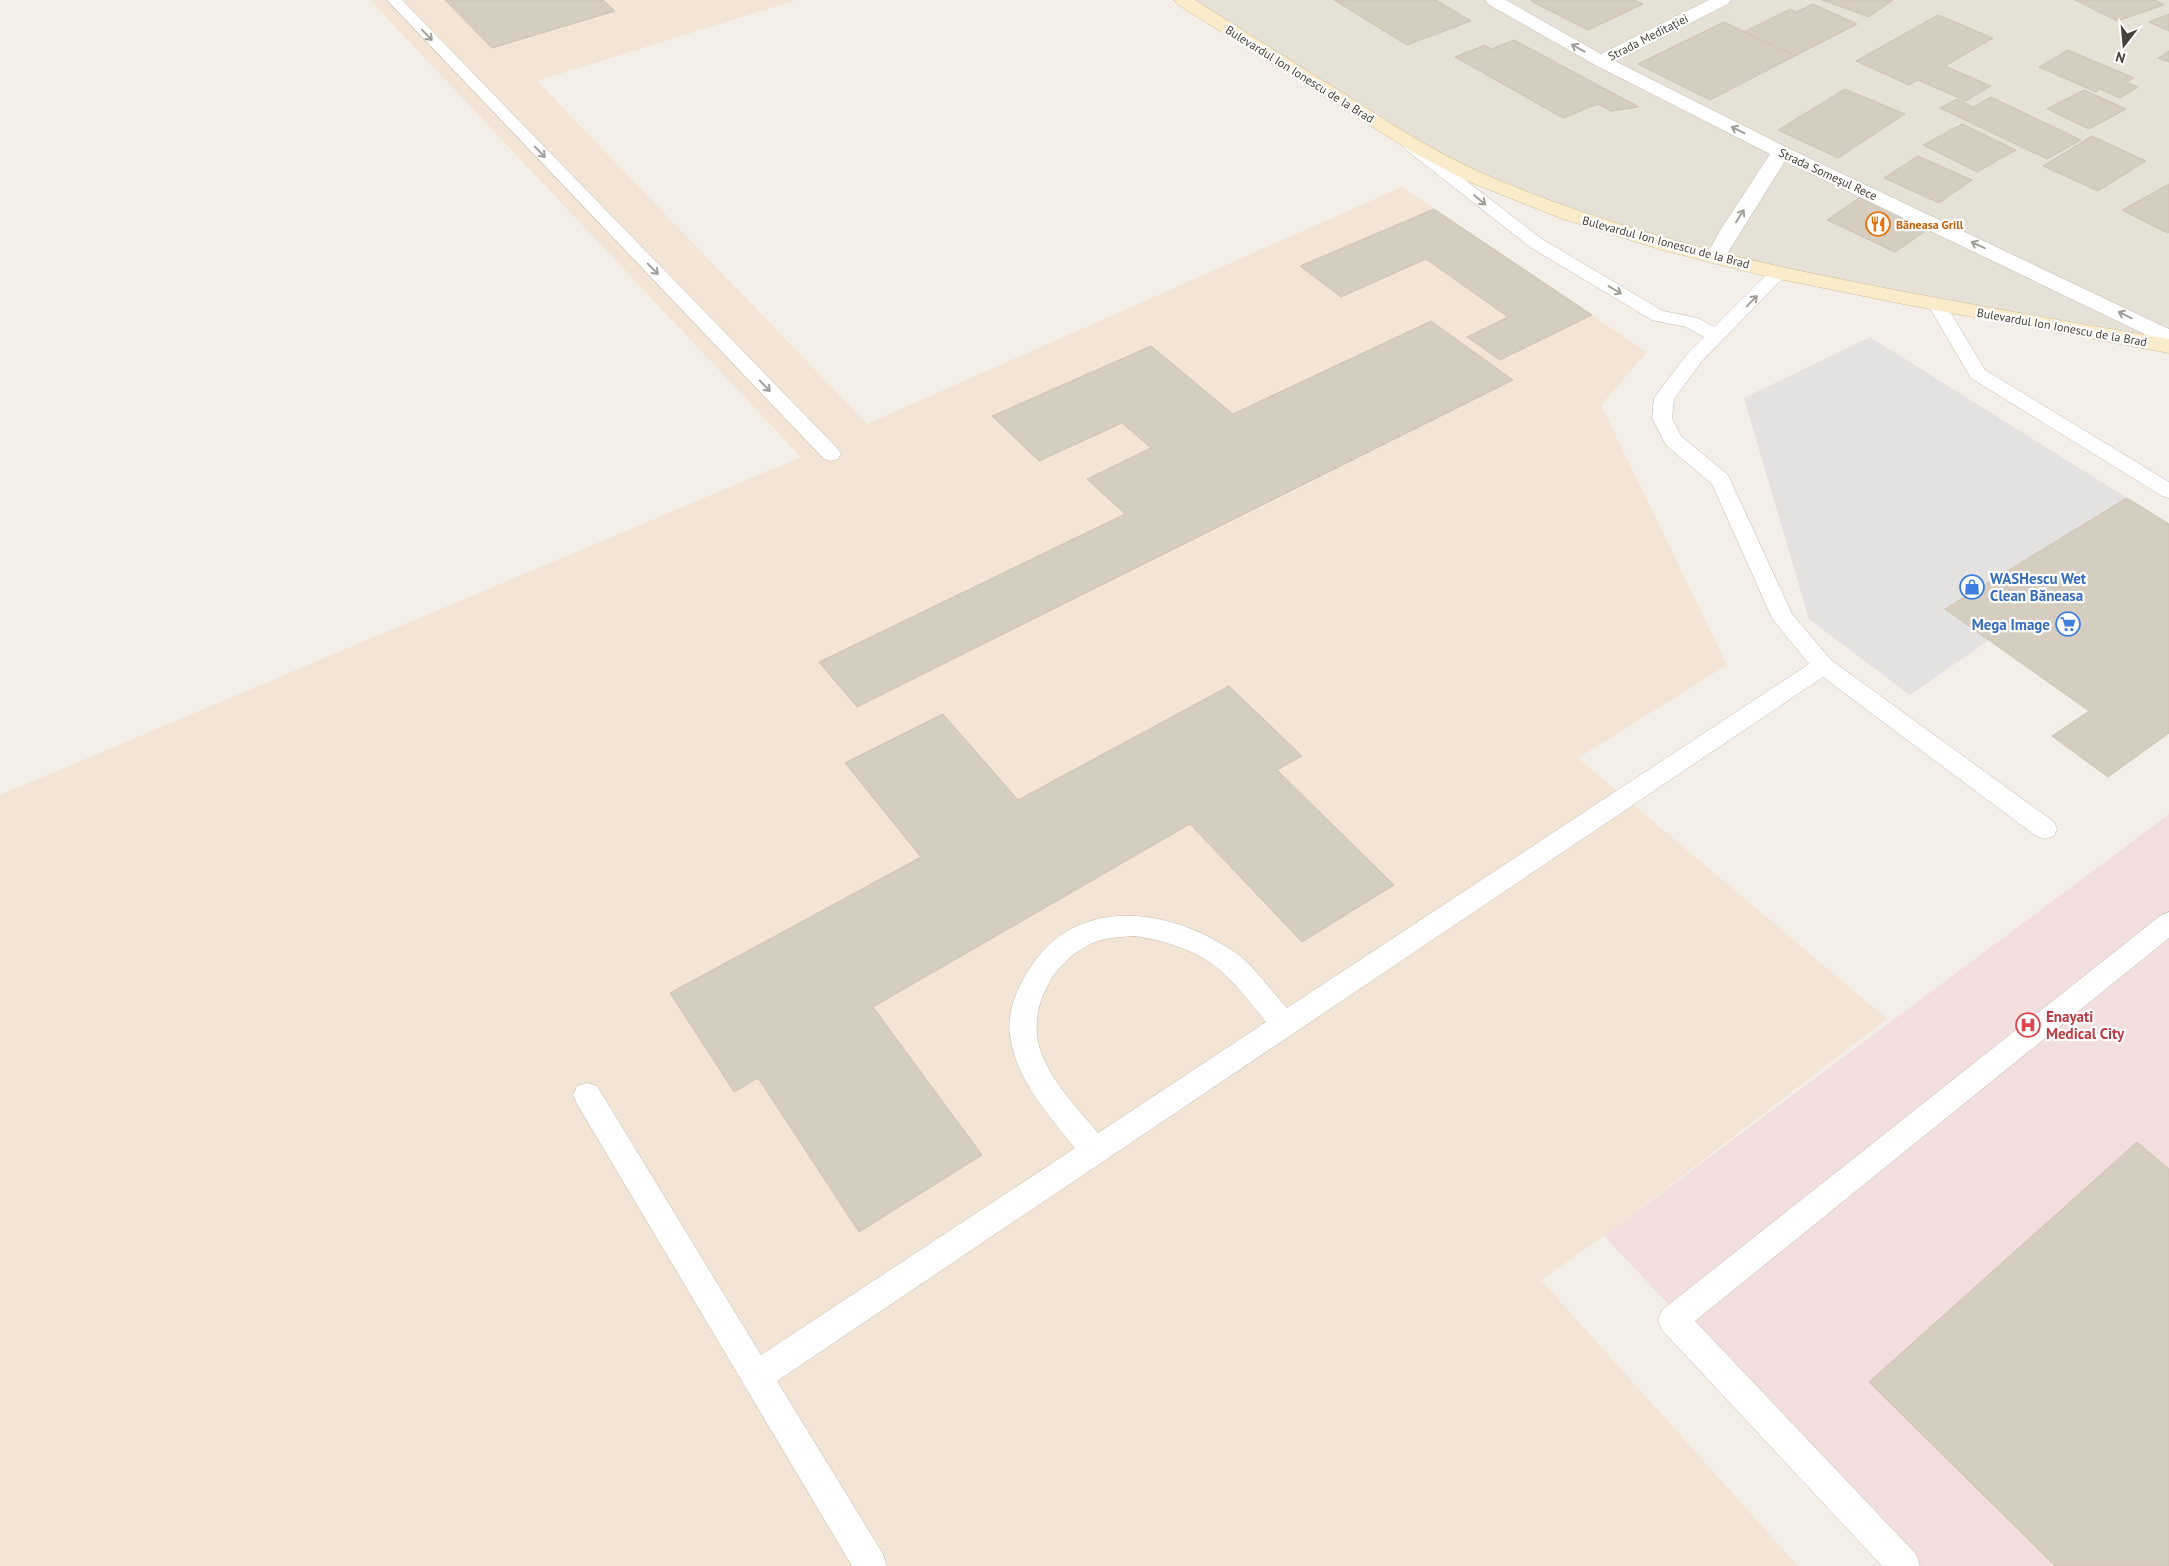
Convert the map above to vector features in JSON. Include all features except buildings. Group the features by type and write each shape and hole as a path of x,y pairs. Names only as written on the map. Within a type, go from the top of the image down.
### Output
{"main road":[{"name":"Bulevardul Ion Ionescu de la Brad","path":"1183,0 1400,138 1471,176 1546,207 1600,226 1715,258 1779,272 1937,305 2169,346"}],"street":[{"name":"Strada Someșul Rece","path":"1494,0 1601,60 1782,152 2169,337"},
{"name":"Strada Meditației","path":"1601,60 1722,0"},
{"path":"1715,258 1731,229 1782,152"}],"lane":[{"path":"394,0 831,454"},
{"path":"1400,138 1536,243 1658,316 1691,322 1717,336"},
{"path":"1779,272 1695,357 1664,398 1662,418 1673,440 1721,480 1783,618 1823,666 2045,829"},
{"path":"1937,305 1978,374 2169,491"},
{"path":"757,1376 1823,666"},
{"path":"1904,1566 1673,1320 2169,923"},
{"path":"1095,1151 1037,1076 1023,1036 1026,1003 1038,975 1060,949 1091,932 1120,924 1148,926 1188,938 1228,962 1286,1025"},
{"path":"587,1095 871,1566"}],"shaded area":[{"path":"370,0 796,0 537,81 867,424 1402,187 1647,352 1601,405 1727,665 1578,758 1887,1019 1604,1236 1541,1280 1798,1566 0,1566 0,795 801,457"},
{"path":"1183,0 2169,0 2169,346 1715,258 1471,176"},
{"path":"1870,337 2127,498 1946,609 1989,640 1910,695 1809,619 1744,398"},
{"name":"Enayati Medical City","path":"2169,814 2169,1566 1915,1566 1604,1236"}],"place":[{"name":"Băneasa Grill","path":"1878,224"},
{"name":"WASHescu Wet Clean Băneasa","path":"1972,587"},
{"name":"Mega Image","path":"2068,624"},
{"name":"Enayati Medical City","path":"2028,1025"}]}
